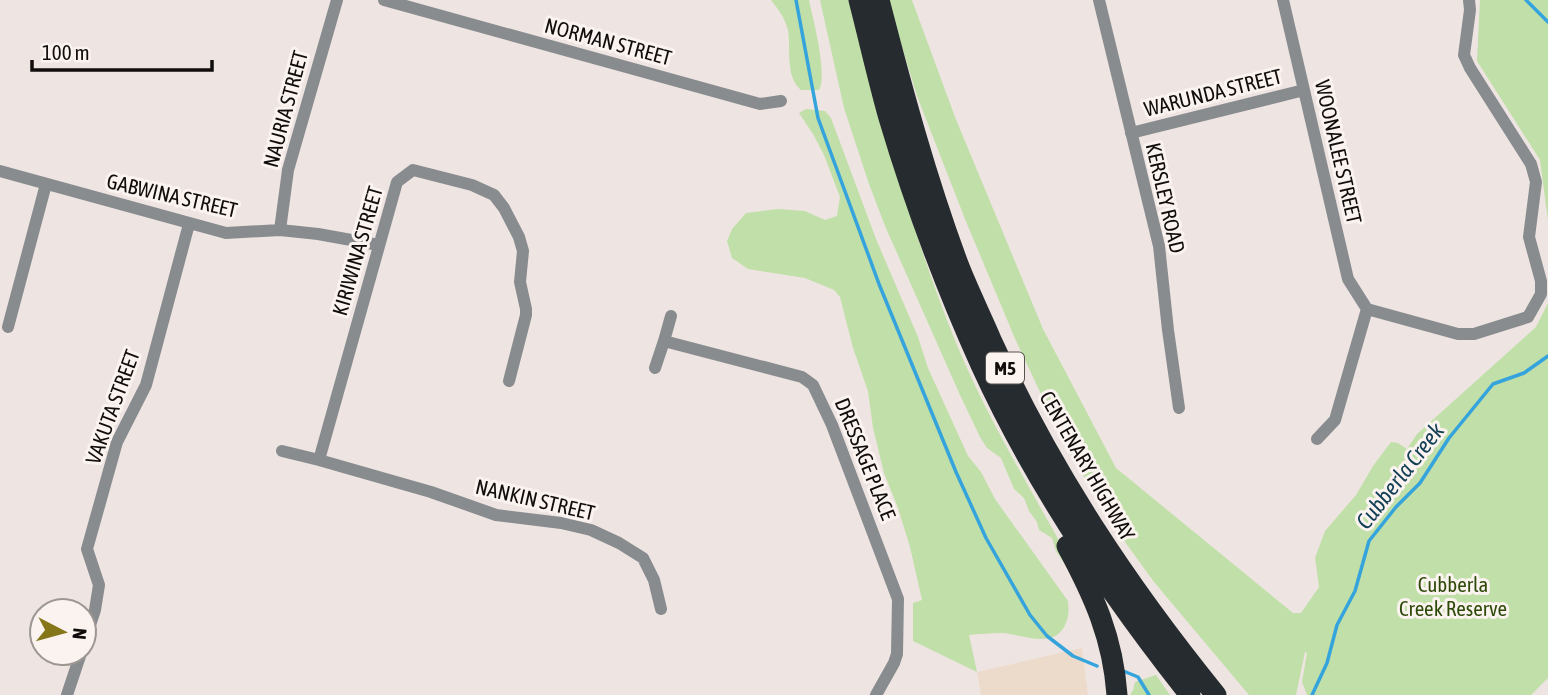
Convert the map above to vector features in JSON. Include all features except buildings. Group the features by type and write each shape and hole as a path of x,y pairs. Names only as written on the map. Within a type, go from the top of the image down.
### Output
{"highway":[{"name":"CENTENARY HIGHWAY","path":"859,0 889,118 931,243 982,367 1011,426 1057,508 1150,645 1190,695"},
{"name":"CENTENARY HIGHWAY","path":"879,0 913,130 942,221 1010,380 1044,446 1112,556 1216,695"},
{"path":"1057,508 1062,536 1089,588 1106,632 1117,695"}],"street":[{"name":"NAURIA STREET","path":"279,230 288,170 337,0"},
{"name":"NORMAN STREET","path":"384,0 407,3 760,104 781,101"},
{"name":"KERSLEY ROAD","path":"1099,0 1159,246 1179,408"},
{"name":"WOONALEE STREET","path":"1283,0 1348,279 1367,309"},
{"path":"1317,439 1335,420 1367,309 1458,334 1474,334 1528,317 1541,294 1541,281 1529,237 1536,182 1531,164 1464,55 1469,0"},
{"name":"WARUNDA STREET","path":"1131,133 1304,90"},
{"name":"KIRIWINA STREET","path":"319,460 397,182 413,170 472,185 494,195 519,237 523,251 520,282 526,315 509,381"},
{"name":"GABWINA STREET","path":"0,171 226,233 279,230 379,245"},
{"path":"8,327 46,184"},
{"name":"VAKUTA STREET","path":"97,597 99,585 87,549 117,442 146,385 189,224"},
{"path":"654,368 671,316"},
{"name":"DRESSAGE PLACE","path":"664,341 802,377 813,385 832,425 898,599 897,654 876,695"},
{"name":"NANKIN STREET","path":"282,452 431,492 496,515 561,523 592,530 643,558 654,580 661,609"},
{"path":"67,695 76,667"}],"shaded area":[{"path":"1082,648 1088,695 981,695 977,672"}],"green space":[{"path":"771,0 809,0 821,60 819,90 801,90 796,84 791,70 788,30"},
{"path":"820,0 849,0 899,176 942,307 986,407 1076,571 1072,575 1056,551 1052,538 1039,530 1024,498 1014,489 1001,458 987,448 980,437 885,226 844,108"},
{"name":"Cubberla Creek Reserve","path":"888,0 912,0 955,117 1043,329 1116,468 1293,613 1301,613 1319,587 1315,558 1325,531 1356,495 1391,442 1407,449 1417,434 1536,327 1548,303 1548,678 1531,695 1307,695 1302,682 1305,652 1296,695 1249,695 1154,582 1112,524 1064,443 1016,341 965,219 917,96"},
{"path":"1480,0 1548,0 1548,221 1540,160 1477,61"},
{"path":"806,109 825,111 831,118 928,368 968,456 981,472 995,499 1068,601 1066,624 1059,634 1052,637 1036,639 1002,633 969,635 977,672 913,641 913,603 922,600 910,547 884,473 873,428 868,391 853,348 840,297 834,290 805,278 748,269 732,258 727,241 732,229 746,213 778,209 805,211 825,220 837,216 840,197 824,155 799,113"},
{"path":"1156,675 1170,695 1130,695 1135,682"}],"waterway":[{"path":"796,0 818,118 879,284 956,472 986,538 1030,615 1047,636 1073,656 1097,666"},
{"path":"1526,0 1548,22"},
{"name":"Cubberla Creek","path":"1312,695 1327,663 1337,625 1355,591 1369,541 1396,507 1420,483 1449,438 1493,384 1524,373 1548,356"},
{"path":"1121,670 1138,677 1149,695"}]}
